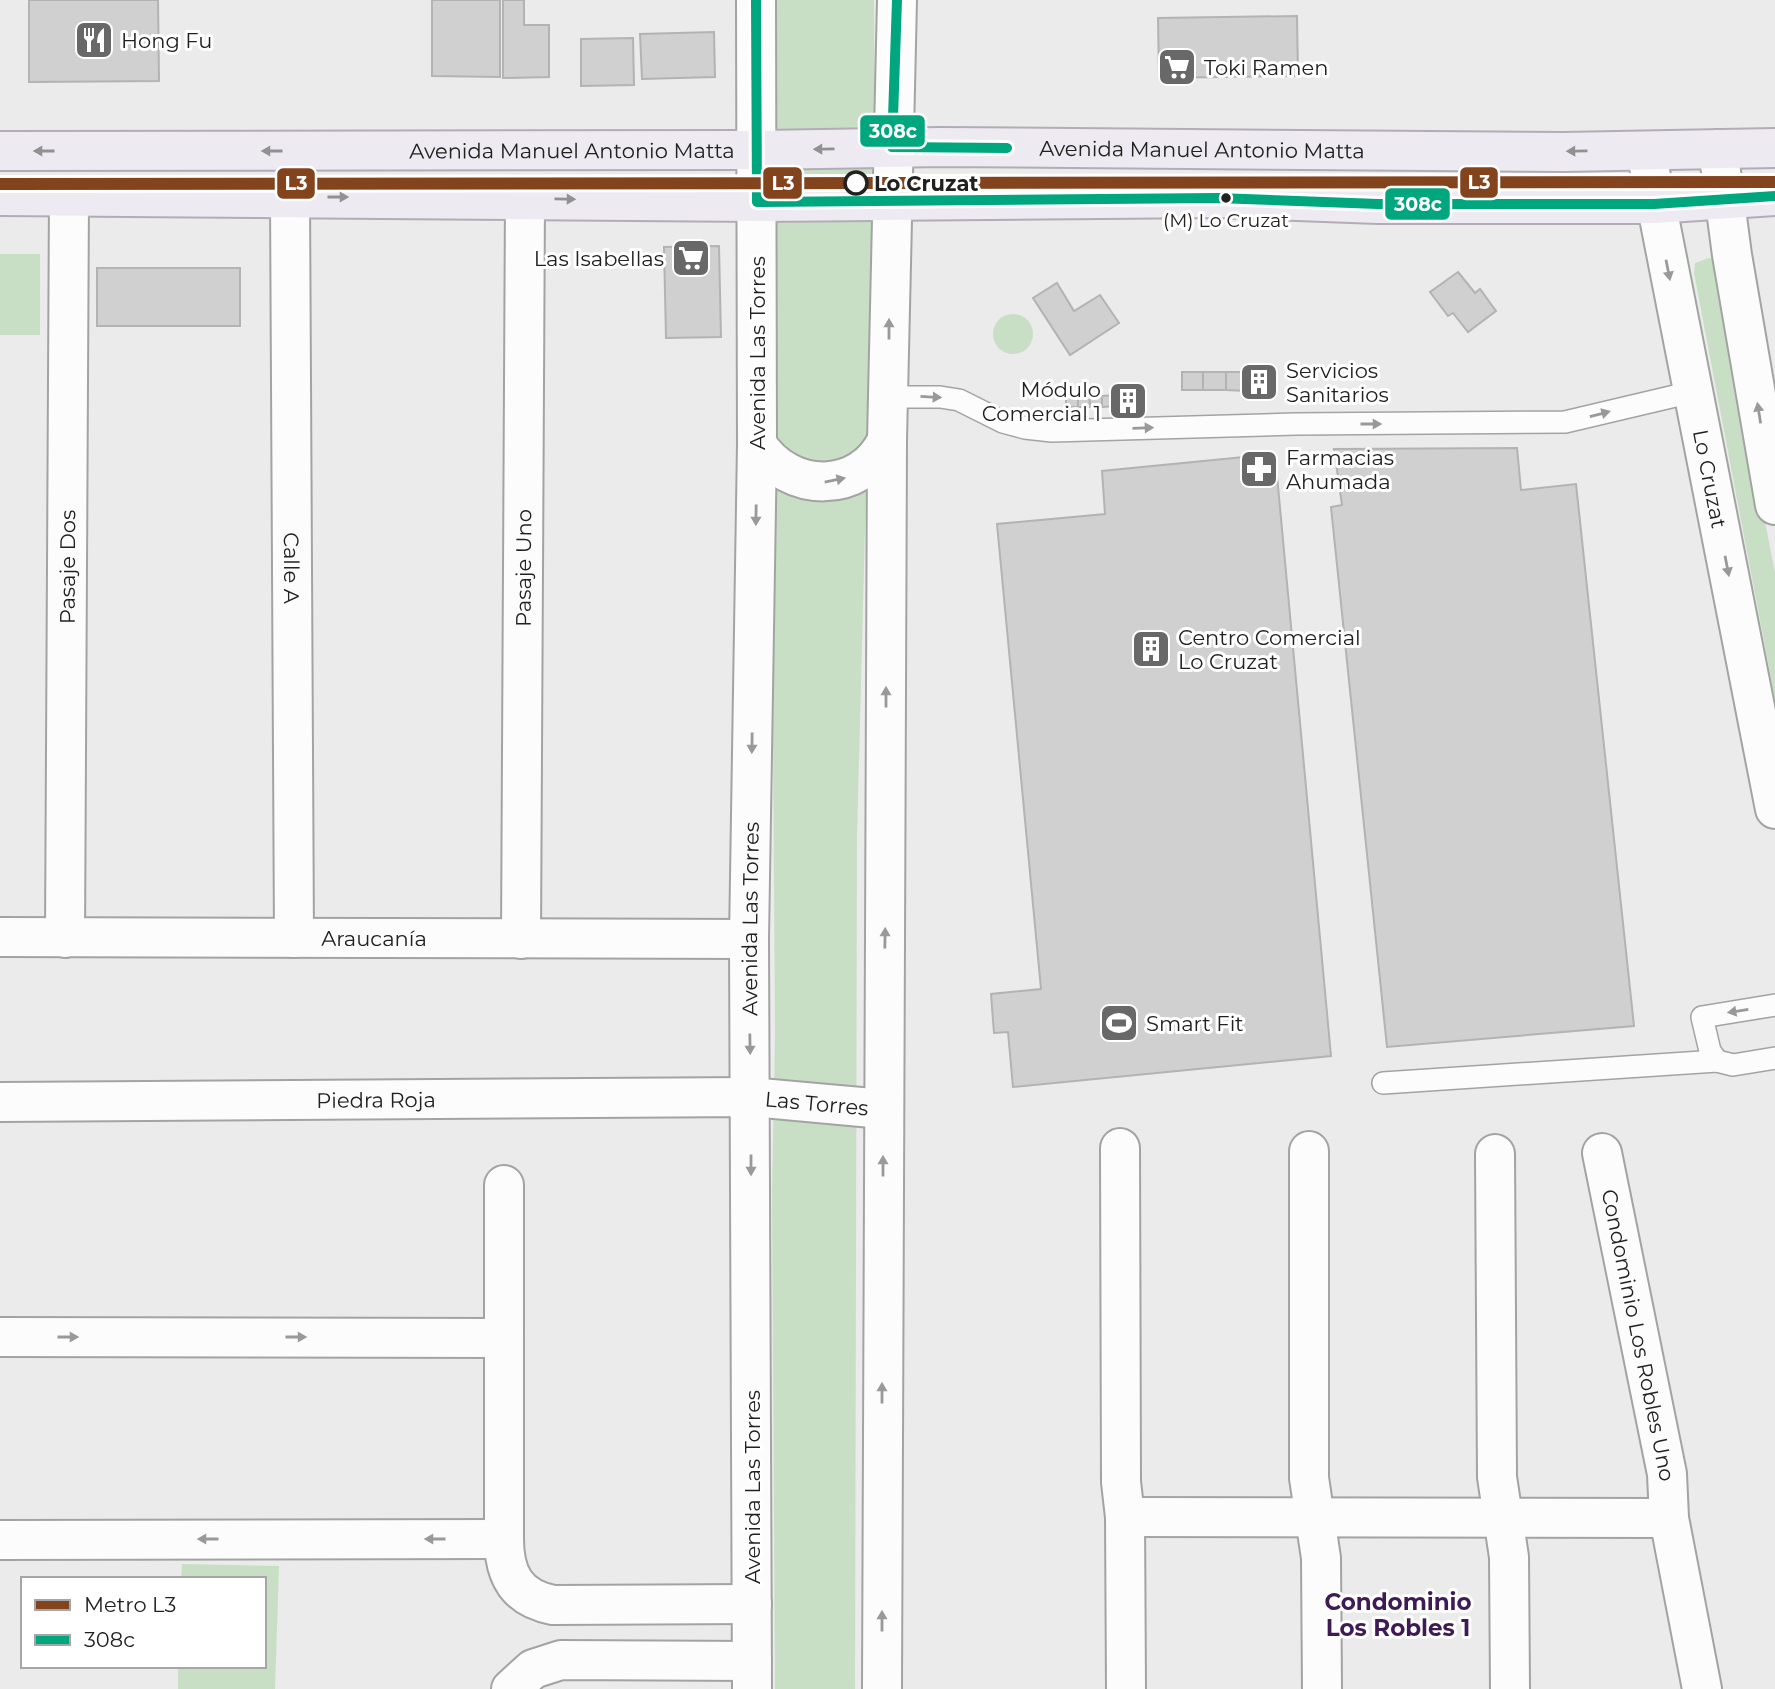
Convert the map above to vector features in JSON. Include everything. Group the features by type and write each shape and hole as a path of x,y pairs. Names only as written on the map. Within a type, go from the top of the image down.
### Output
{"main road":[{"name":"Avenida Manuel Antonio Matta","path":"0,151 757,150 892,147 1646,151 1775,148"},
{"path":"0,196 525,198 757,202 1217,198 1378,204 1654,204 1775,196"}],"street":[{"name":"Avenida Las Torres","path":"752,1675 749,939 757,444 756,0"},
{"path":"882,1689 887,440 897,0"},
{"path":"1718,149 1724,200 1770,451 1775,505"},
{"name":"Lo Cruzat","path":"1646,151 1654,204 1775,809"},
{"name":"Pasaje Dos","path":"65,938 69,196"},
{"name":"Calle A","path":"290,197 294,938"},
{"name":"Pasaje Uno","path":"521,939 525,198"},
{"path":"757,444 774,465 787,474 803,481 825,482 852,476 866,467 887,440"},
{"name":"Araucanía","path":"0,937 749,939"},
{"name":"Las Torres","path":"751,1097 883,1109"},
{"name":"Piedra Roja","path":"0,1102 751,1097"},
{"path":"1120,1147 1121,1482 1125,1517 1126,1689"},
{"path":"1309,1151 1309,1478 1321,1558 1322,1689"},
{"name":"Condominio Los Robles Uno","path":"1602,1153 1667,1474 1669,1518 1702,1689"},
{"path":"1495,1154 1497,1477 1509,1557 1510,1689"},
{"path":"504,1185 504,1539 506,1567 511,1580 519,1591 540,1603 752,1604"},
{"path":"0,1337 504,1338"},
{"path":"1125,1517 1669,1518"},
{"path":"0,1540 504,1539"},
{"path":"511,1689 533,1670 561,1660 752,1675"}],"lane":[{"path":"888,397 940,397 959,400 1003,422 1052,431 1296,424 1565,422 1692,392"},
{"path":"1717,1061 1710,1051 1702,1017 1775,1005"},
{"path":"1383,1083 1717,1061 1733,1065 1775,1058"}],"green space":[{"path":"768,0 874,0 875,147 857,837 855,1689 775,1689 772,1192 775,1037"},
{"path":"0,254 40,254 40,335 0,335"},
{"path":"1714,259 1775,573 1775,699 1694,273 1695,263"},
{"path":"1013,314 1021,315 1027,320 1032,326 1032,342 1027,348 1021,353 1013,354 1005,353 999,348 994,342 993,334 994,326 999,320 1005,315"},
{"path":"182,1564 279,1566 275,1689 178,1689 178,1668 266,1668 266,1577 181,1577"}],"building":[{"name":"Hong Fu","path":"29,0 158,0 159,81 29,82"},
{"path":"432,0 500,0 500,77 432,76"},
{"path":"503,0 524,0 524,25 549,25 549,77 503,78"},
{"path":"1297,16 1298,76 1159,78 1158,18"},
{"path":"714,32 715,77 642,79 640,34"},
{"path":"633,38 634,85 581,86 581,39"},
{"path":"719,246 721,337 666,338 664,247"},
{"path":"97,268 240,268 240,326 97,326"},
{"path":"1458,272 1475,293 1480,289 1496,311 1468,332 1453,313 1448,316 1430,292"},
{"path":"1057,283 1074,311 1100,295 1119,323 1070,355 1033,298"},
{"path":"1182,372 1203,372 1203,390 1182,390"},
{"name":"Servicios Sanitarios","path":"1203,372 1226,372 1226,390 1203,390"},
{"path":"1226,372 1248,372 1247,391 1226,390"},
{"name":"Servicios Sanitarios","path":"1248,372 1270,373 1270,391 1247,391"},
{"path":"1089,395 1102,396 1102,407 1090,407"},
{"path":"1089,395 1090,407 1078,407 1078,396"},
{"name":"Módulo Comercial 1","path":"1116,395 1141,395 1141,406 1116,406"},
{"path":"1116,395 1116,406 1102,407 1102,396"},
{"path":"1066,396 1078,396 1078,407 1066,407"},
{"path":"1517,448 1521,490 1576,484 1634,1026 1387,1047 1331,507 1342,505 1334,449"},
{"name":"Centro Comercial Lo Cruzat","path":"1275,454 1331,1056 1013,1087 1008,1032 994,1033 991,994 1041,989 997,524 1105,514 1102,471"}],"metro line":[{"name":"L3","path":"0,184 1775,182"}],"transit line":[{"name":"308c","path":"756,0 757,202 1217,198 1378,204 1654,204 1775,196"},
{"name":"308c","path":"897,0 892,147 1007,148"}],"place":[{"name":"Hong Fu","path":"94,40"},
{"name":"Toki Ramen","path":"1177,67"},
{"name":"Lo Cruzat","path":"856,183"},
{"name":"(M) Lo Cruzat","path":"1226,198"},
{"name":"Las Isabellas","path":"691,258"},
{"name":"Servicios Sanitarios","path":"1259,382"},
{"name":"Módulo Comercial 1","path":"1128,401"},
{"name":"Farmacias Ahumada","path":"1259,469"},
{"name":"Centro Comercial Lo Cruzat","path":"1151,649"},
{"name":"Smart Fit","path":"1119,1023"}],"district":[{"name":"Condominio Los Robles 1","path":"1398,1615"}]}
